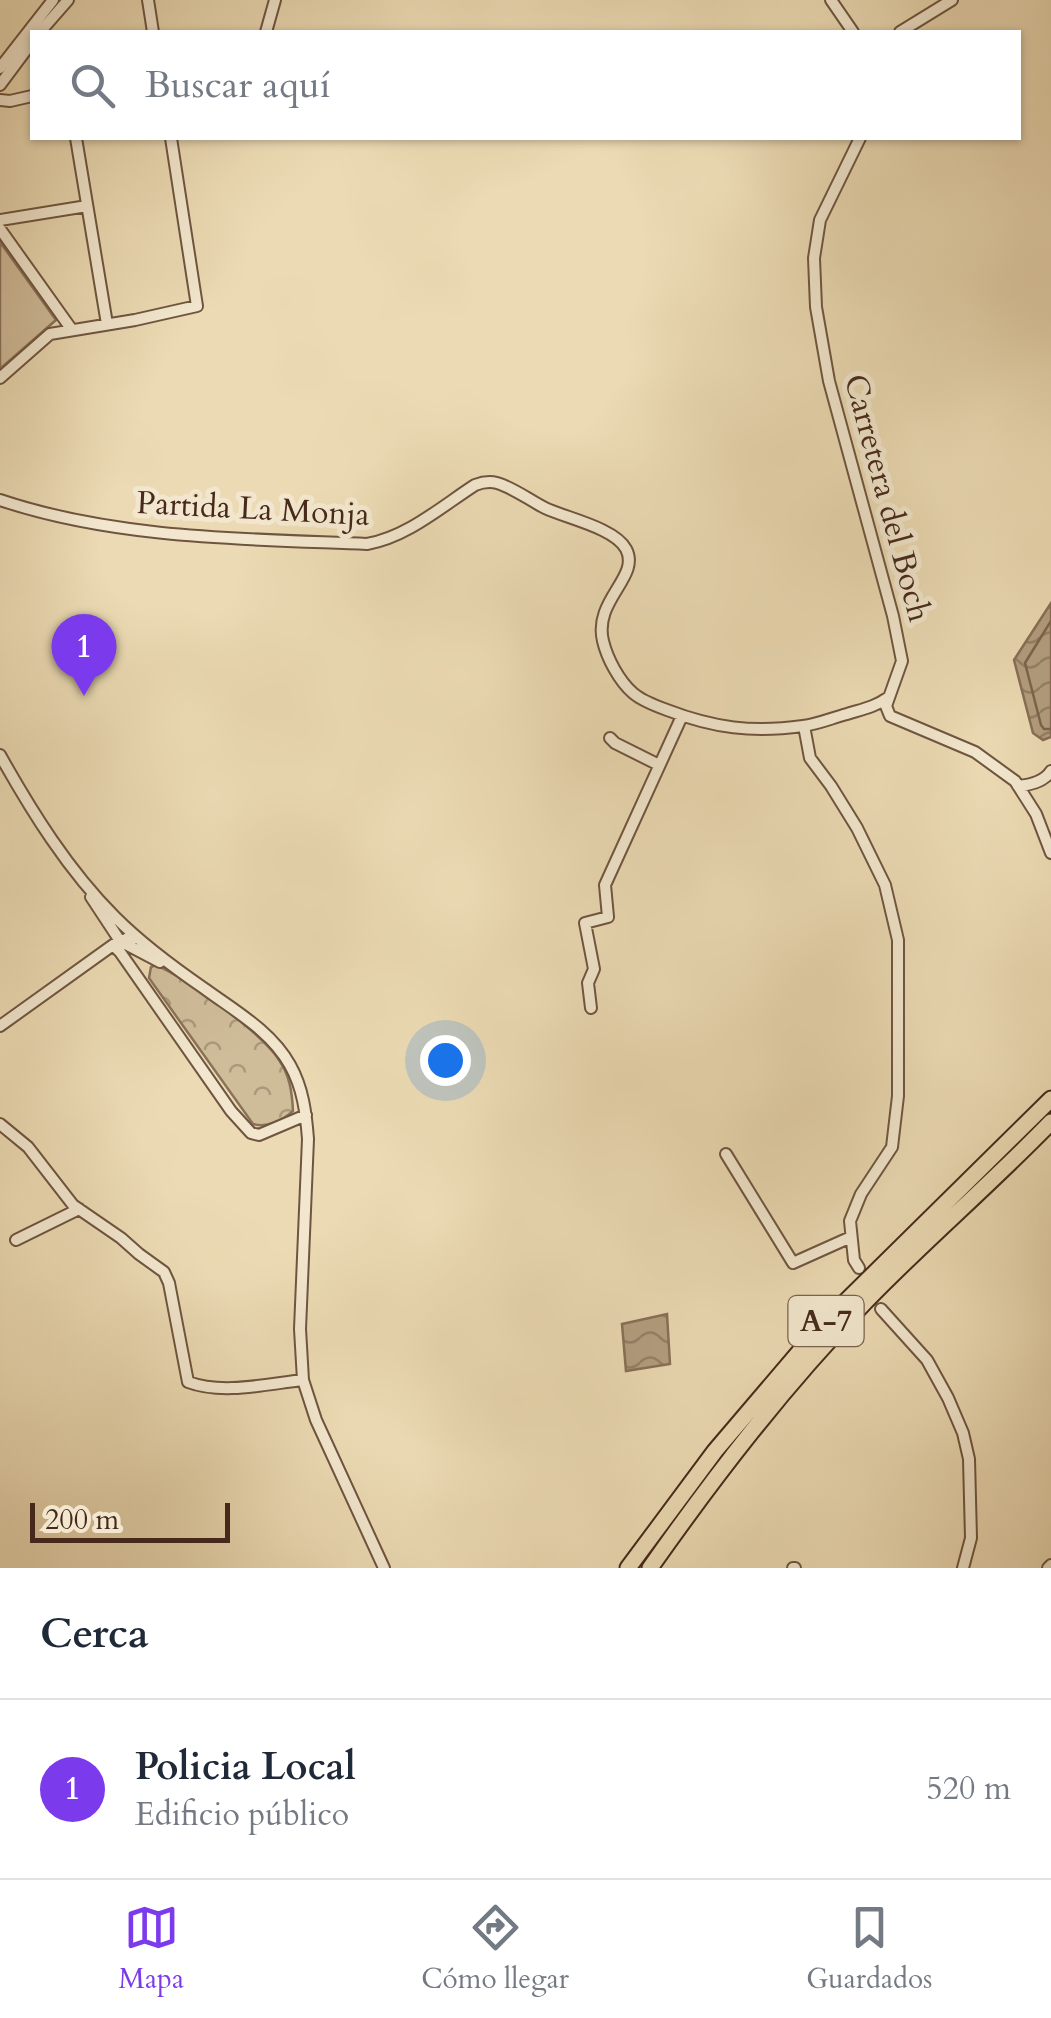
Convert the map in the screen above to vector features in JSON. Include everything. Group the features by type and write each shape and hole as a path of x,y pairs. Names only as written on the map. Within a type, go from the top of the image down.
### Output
{"highway":[{"name":"A-7","path":"628,1568 685,1489 804,1346 879,1266 1051,1100"},
{"name":"A-7","path":"650,1568 716,1474 821,1349 1051,1122"}],"street":[{"path":"30,30 54,0"},
{"path":"42,30 68,0"},
{"path":"148,0 154,30"},
{"path":"267,30 275,0"},
{"path":"832,0 853,30"},
{"path":"903,30 952,0"},
{"path":"0,68 30,30"},
{"path":"0,85 30,45"},
{"path":"0,100 30,96"},
{"path":"76,140 107,324"},
{"path":"0,378 50,334 197,306 171,140"},
{"name":"Carretera del Boch","path":"859,140 820,220 814,258 816,307 829,381 894,616 902,660 889,697"},
{"path":"0,220 87,206"},
{"path":"0,229 72,330"},
{"name":"Partida La Monja","path":"0,500 41,514 179,534 367,544 402,533 475,485 495,482 602,531 619,540 628,551 626,575 603,612 605,648 622,682 636,696 682,716"},
{"path":"591,1008 588,984 594,969 585,922 608,917 605,885 682,716 720,727 804,726 876,706 889,697"},
{"path":"889,697 886,706 890,716 975,752 1015,781 1036,814 1051,853"},
{"path":"804,726 810,758 856,828 885,885 898,940 898,1096 892,1147 861,1194 850,1220 854,1260 859,1268"},
{"path":"610,738 659,765"},
{"path":"0,754 26,802 84,883 136,938 254,1024 274,1043 298,1082 306,1115 308,1173 300,1329 303,1380 316,1420 384,1568"},
{"path":"1018,786 1031,784 1051,771"},
{"path":"84,883 120,952 230,1111 251,1133 259,1135 306,1115"},
{"path":"0,1026 116,943 136,938"},
{"path":"116,943 176,969"},
{"path":"0,1124 28,1148 78,1209 164,1272 188,1382 203,1388 221,1388 303,1380"},
{"path":"726,1154 793,1262 852,1237"},
{"path":"16,1240 78,1209"},
{"path":"880,1308 927,1360 963,1433 969,1459 971,1538 963,1568"}],"green space":[{"path":"0,242 56,320 0,369"},
{"path":"156,965 222,1007 270,1049 288,1078 293,1111 274,1123 253,1124 149,978 151,967"}],"water":[{"path":"1051,603 1051,737 1043,740 1033,733 1014,660"},
{"path":"667,1314 670,1364 626,1371 622,1324"}],"place":[{"name":"Policia Local","path":"84,696"}]}
